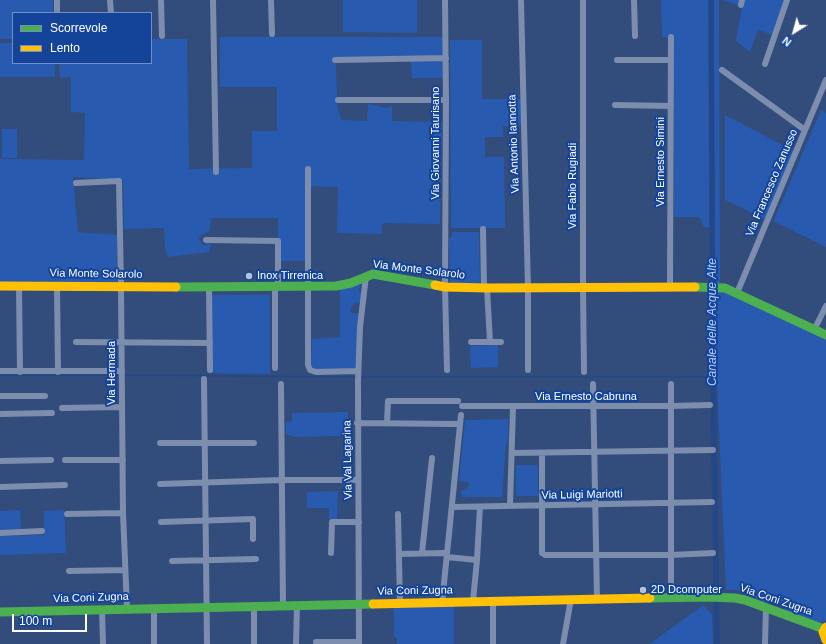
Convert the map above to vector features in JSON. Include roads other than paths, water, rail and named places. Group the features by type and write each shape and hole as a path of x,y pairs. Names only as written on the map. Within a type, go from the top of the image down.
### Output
{"street":[{"path":"57,12 58,0"},
{"path":"110,0 110,12"},
{"path":"162,0 162,36"},
{"path":"213,0 216,172"},
{"path":"271,0 272,34"},
{"name":"Via Giovanni Taurisano","path":"445,0 446,100 444,287 447,370"},
{"name":"Via Antonio Iannotta","path":"521,0 528,288 528,370"},
{"name":"Via Fabio Rugiadi","path":"583,0 584,372"},
{"path":"634,0 635,36"},
{"path":"764,64 787,0"},
{"name":"Via Ernesto Simini","path":"670,287 671,37"},
{"path":"336,60 446,58"},
{"path":"617,60 671,60"},
{"path":"722,70 805,130"},
{"name":"Via Francesco Zanusso","path":"737,293 825,83"},
{"path":"338,100 446,100"},
{"path":"615,105 671,106"},
{"path":"308,169 308,365 310,370 316,372 358,371"},
{"name":"Via Hermada","path":"76,183 119,181 123,513 127,608"},
{"path":"483,229 490,342"},
{"path":"206,240 278,241 275,368"},
{"name":"Via Monte Solarolo","path":"0,286 336,286 351,283 373,274 444,287 726,288 826,336"},
{"name":"Via Val Lagarina","path":"359,643 358,371 360,327 366,276"},
{"path":"57,285 58,372"},
{"path":"19,286 20,372"},
{"path":"209,286 210,370"},
{"path":"814,330 826,306"},
{"path":"76,342 210,343"},
{"path":"471,342 501,342"},
{"path":"0,371 122,372"},
{"path":"204,379 205,607 207,644"},
{"path":"282,384 283,605"},
{"path":"593,384 597,599"},
{"path":"671,384 671,597"},
{"path":"0,396 45,396"},
{"name":"Via Ernesto Cabruna","path":"387,423 388,401 513,407 710,405"},
{"path":"62,408 122,406"},
{"path":"510,505 513,407"},
{"path":"0,414 52,413"},
{"path":"442,603 445,555 462,415"},
{"path":"358,423 456,424"},
{"path":"160,443 254,443"},
{"path":"512,453 713,450"},
{"path":"542,453 543,554 671,555 713,553"},
{"path":"422,553 432,458"},
{"path":"0,461 51,460"},
{"path":"65,460 123,460"},
{"path":"160,484 282,480 358,480"},
{"path":"0,487 65,485"},
{"name":"Via Luigi Mariotti","path":"452,507 712,502"},
{"path":"473,601 480,507"},
{"path":"67,514 123,513"},
{"path":"398,514 400,603"},
{"path":"161,522 253,519 253,539"},
{"path":"331,553 332,522 358,522"},
{"path":"0,533 42,531"},
{"path":"399,554 422,553 477,560"},
{"path":"172,561 256,559"},
{"path":"69,571 125,570"},
{"name":"Via Coni Zugna","path":"0,612 127,608 725,597 745,600 825,628"},
{"path":"563,644 571,599"},
{"path":"493,601 493,644"},
{"path":"296,644 297,605"},
{"path":"254,606 254,644"},
{"path":"765,644 766,607"},
{"path":"154,608 154,644"},
{"path":"102,609 103,644"},
{"path":"825,628 824,636 826,640"},
{"path":"316,642 359,643"}],"waterway":[{"name":"Canale delle Acque Alte","path":"711,0 713,377 717,644"},
{"path":"0,375 119,375"},
{"path":"123,375 357,377"},
{"path":"361,377 713,377"}],"place":[{"name":"Inox Tirrenica","path":"249,276"},
{"name":"2D Dcomputer","path":"643,590"}]}
